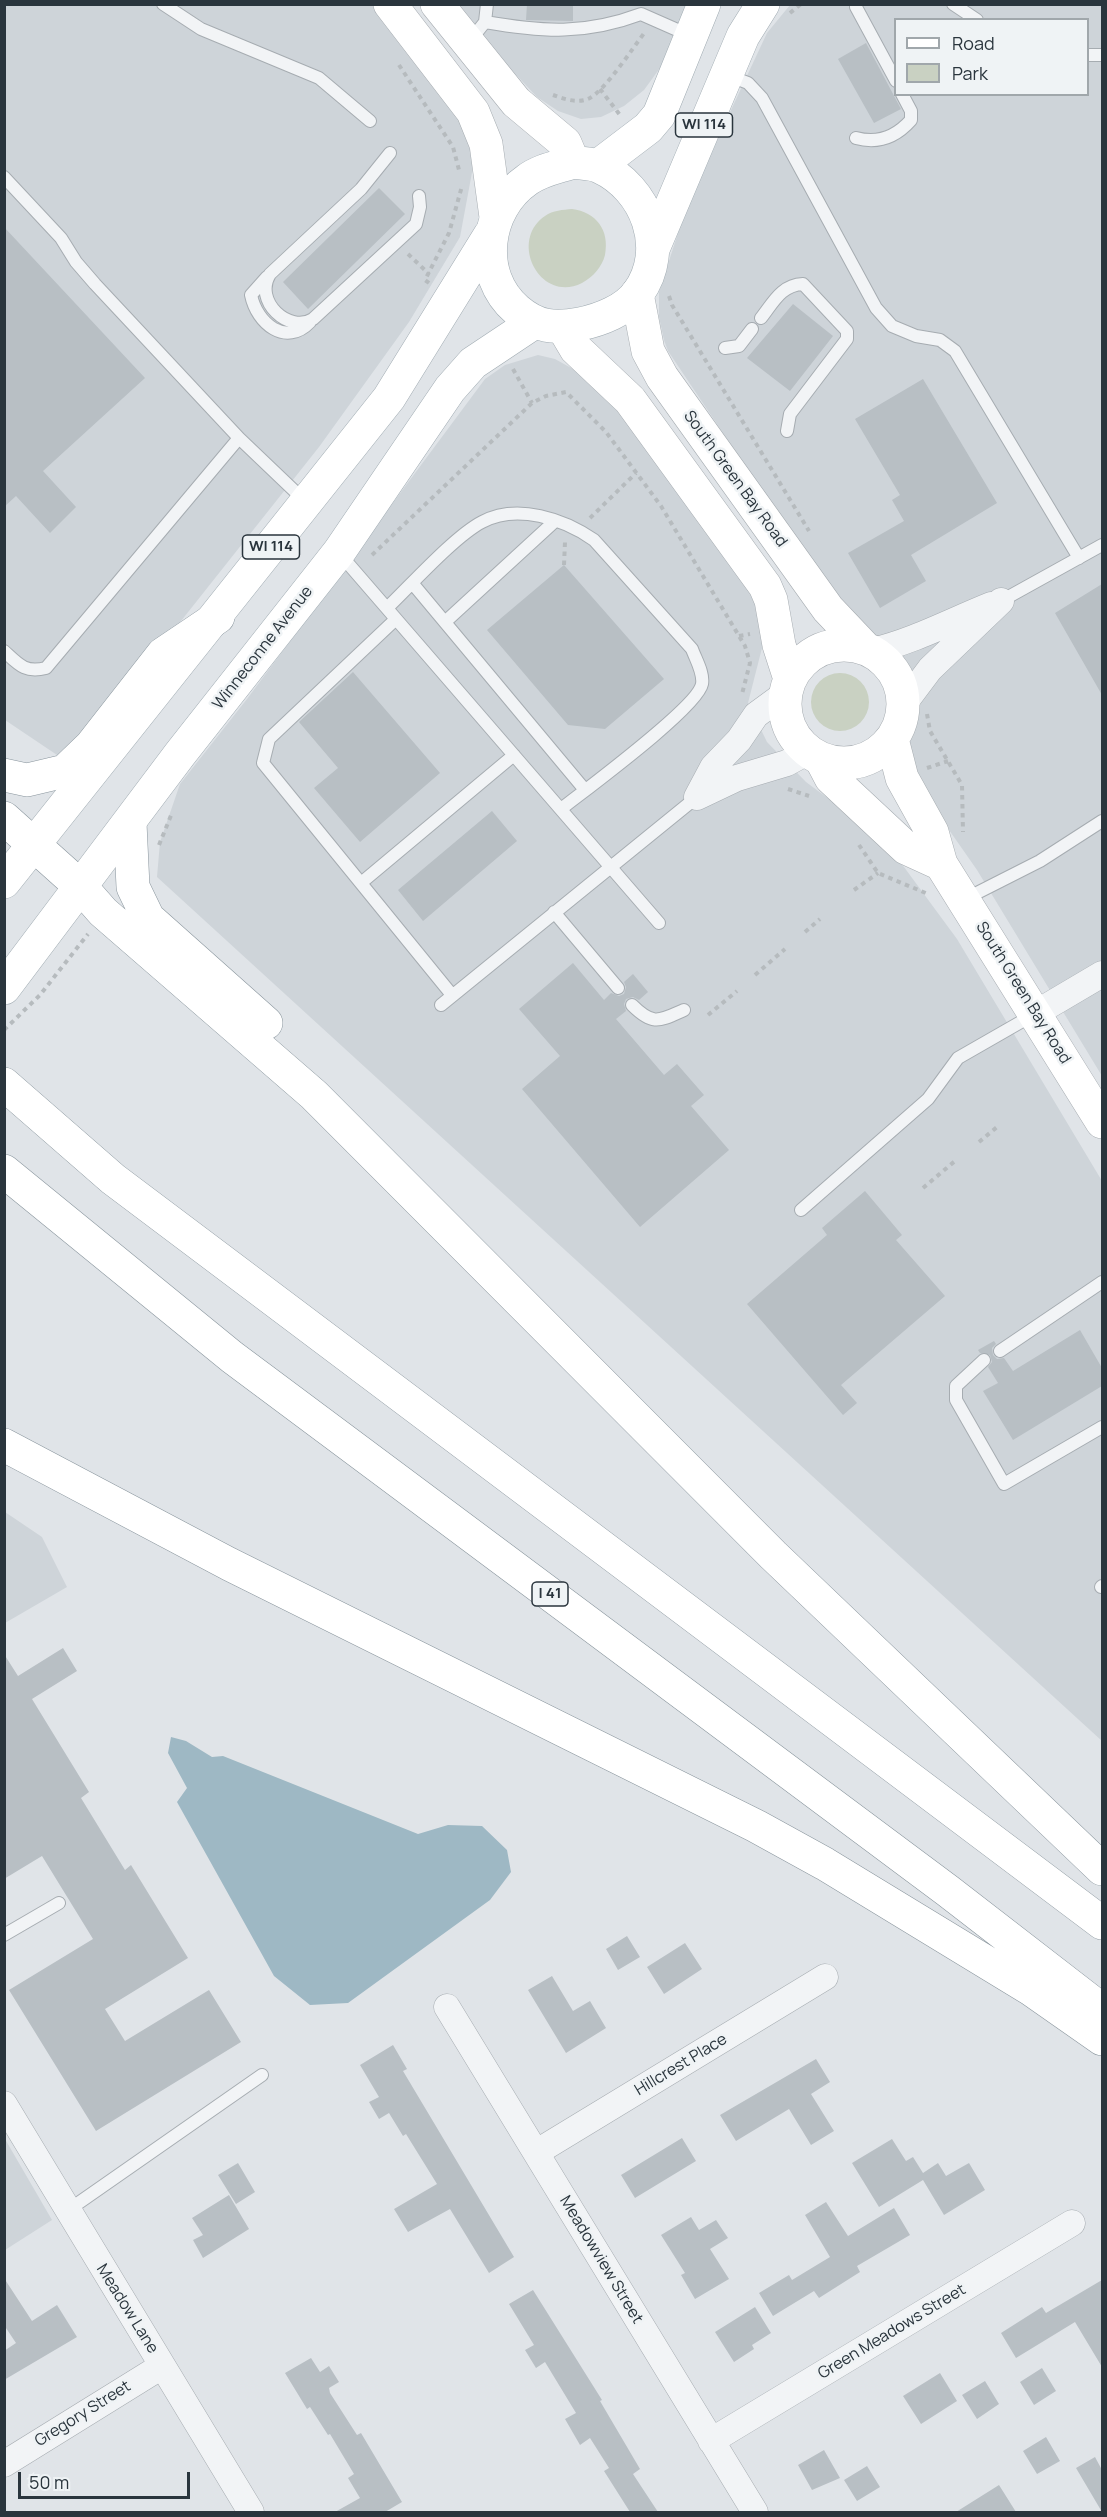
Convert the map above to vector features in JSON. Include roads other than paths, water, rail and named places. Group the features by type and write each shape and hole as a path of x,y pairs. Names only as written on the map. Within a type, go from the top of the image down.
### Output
{"main road":[{"path":"390,4 473,112 486,144 493,226 491,262 510,304 548,325 630,400 765,586 771,600 788,686"},
{"path":"438,4 476,33 516,102 586,164 620,178 637,198 649,222 653,249 651,265 638,294 614,313 548,325"},
{"name":"WI 114","path":"586,164 648,128 659,116 704,4"},
{"name":"WI 114","path":"653,249 743,36 763,4"},
{"path":"493,226 509,195 528,178 586,164"},
{"name":"WI 114","path":"4,882 218,617 389,398 453,297 493,226"},
{"name":"South Green Bay Road","path":"638,294 648,351 662,377 828,609 868,650"},
{"name":"Winneconne Avenue","path":"4,988 180,754 339,552 430,415 473,363 499,344 548,325"},
{"path":"4,775 27,780 65,771 91,746 163,654 218,617"},
{"path":"815,755 837,763 866,758 892,739 901,718 903,705 901,687 893,670 868,650 847,644 828,646 812,654 797,666 788,686 785,711 791,729 815,755 831,778 906,848 941,864"},
{"name":"South Green Bay Road","path":"892,739 902,778 933,832 941,864 965,898 1102,1122"},
{"path":"4,818 81,887 103,912 314,1095 772,1555 1102,1869"},
{"path":"130,822 133,887 148,918 292,1047 314,1095"},
{"path":"4,1084 113,1179 1102,1923"},
{"name":"I 41","path":"4,1170 232,1357 948,1891 1102,2010"},
{"path":"4,1444 229,1564 646,1768 756,1826 825,1864 1032,1990 1102,2039"}],"street":[{"path":"868,650 907,642 939,625 1001,601"},
{"path":"903,705 930,669 1001,601"},
{"path":"697,797 713,767 739,740 756,715 788,686"},
{"path":"697,797 737,778 815,755"},
{"path":"1036,1013 1102,974"},
{"name":"Hillcrest Place","path":"537,2152 825,1977"},
{"name":"Meadowview Street","path":"447,2007 755,2512"},
{"name":"Meadow Lane","path":"4,2104 251,2512"},
{"name":"Green Meadows Street","path":"711,2441 1072,2223"},
{"name":"Gregory Street","path":"4,2464 162,2366"}],"lane":[{"path":"163,4 201,29 319,78 370,121"},
{"path":"487,4 476,33 529,30 576,31 610,26 639,9 655,20 692,37"},
{"path":"953,4 974,18"},
{"path":"856,7 894,77"},
{"path":"727,75 748,83 762,98 876,308 892,326 916,336 940,340 955,351 1079,558"},
{"path":"856,138 881,141 905,127 911,120 911,111 903,96"},
{"path":"390,153 361,189 270,274 263,291 272,306 292,322 309,322 416,224 420,207 419,196"},
{"path":"4,177 61,238 76,262 95,284 239,438 306,502"},
{"path":"760,318 783,290 791,284 803,284 848,331 847,339 789,414 787,431"},
{"path":"725,348 739,346 752,329"},
{"path":"4,651 24,669 33,671 46,668 239,438"},
{"path":"387,608 482,522 508,513 555,521 579,529 594,540 692,649 701,672 702,686 669,722 561,810"},
{"path":"445,622 555,521"},
{"path":"1001,601 1102,544"},
{"path":"339,552 659,923"},
{"path":"413,584 585,790"},
{"path":"396,619 269,739 263,763 452,995"},
{"path":"361,883 514,755"},
{"path":"441,1005 697,797"},
{"path":"965,898 1040,861 1102,821"},
{"path":"554,912 618,988"},
{"path":"632,1005 648,1019 659,1021 684,1010"},
{"path":"801,1210 928,1099 958,1058 1036,1013"},
{"path":"1000,1351 1102,1282"},
{"path":"984,1360 956,1386 956,1401 1004,1484 1102,1427"},
{"path":"4,1935 59,1903"},
{"path":"67,2211 262,2075"}],"water":[{"path":"171,1737 186,1741 212,1757 223,1756 418,1834 448,1825 482,1826 507,1850 511,1872 490,1900 348,2003 310,2005 274,1976 177,1802 187,1788 168,1753"}]}
